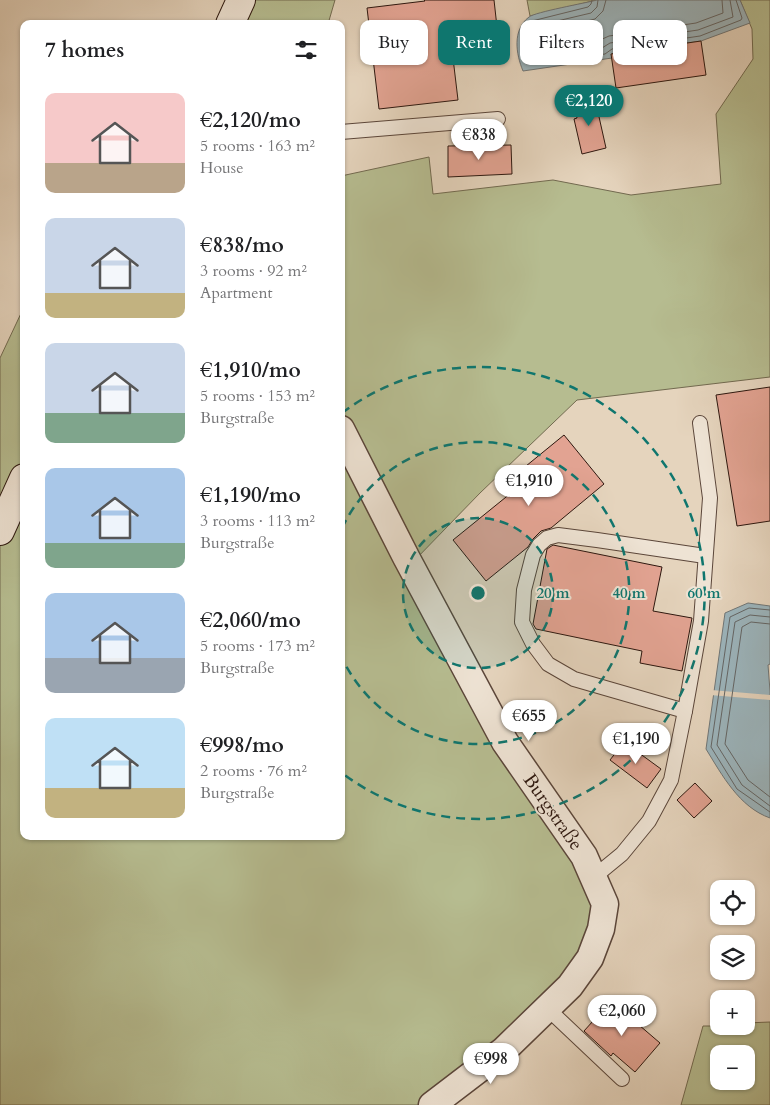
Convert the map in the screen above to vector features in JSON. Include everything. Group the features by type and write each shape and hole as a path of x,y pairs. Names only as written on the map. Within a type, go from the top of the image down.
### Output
{"main road":[{"path":"232,20 241,0"},
{"path":"0,531 20,487"}],"street":[{"name":"Burgstraße","path":"345,437 504,742 584,856 604,904 601,930 590,958 570,986 504,1050 432,1105"}],"lane":[{"path":"345,132 498,119"},
{"path":"594,877 622,854 649,822 671,780 701,621 710,498 700,423"},
{"path":"685,711 574,680 548,664 533,644 522,622 524,590 533,555 547,538 558,535 705,556"},
{"path":"548,1009 622,1080"}],"green space":[{"path":"255,0 335,0 329,20 244,20"},
{"path":"527,0 597,0 530,16"},
{"path":"740,0 770,0 770,377 577,400 480,493 413,562 345,426 345,175 429,157 433,194 553,180 631,195 721,184 716,114 753,59 752,29"},
{"path":"20,316 20,840 345,840 345,453 601,907 565,984 425,1105 0,1105 0,358"},
{"path":"770,1022 770,1105 681,1105 703,1026 710,1026 710,1035 755,1035 755,1023"}],"water":[{"path":"597,0 740,0 750,23 701,41 687,43 687,20 613,20 612,58 603,59 603,20 526,20 533,15"},
{"path":"520,29 520,60 517,50"},
{"path":"521,65 564,65 523,71"},
{"path":"748,603 770,606 770,664 768,665 770,691 770,818 759,813 740,798 706,749 725,613"}],"pier":[{"path":"711,690 770,695 770,700 710,695"}],"building":[{"path":"494,0 496,20 438,20 438,65 454,65 458,100 379,109 374,65 428,65 428,20 368,20 367,8 425,1"},
{"path":"701,41 706,75 616,88 611,54 613,54 613,65 687,65 687,43"},
{"path":"595,99 606,148 582,154 574,119 577,118 574,103"},
{"path":"511,145 512,174 448,177 448,146"},
{"path":"770,387 770,521 737,526 716,395"},
{"path":"564,435 604,484 551,528 541,531 528,547 486,581 453,540 511,493 504,484"},
{"path":"553,545 662,567 653,611 692,618 682,671 640,663 642,651 536,629 533,624 547,549"},
{"path":"624,742 661,769 647,788 610,760"},
{"path":"695,783 712,801 694,818 677,800"},
{"path":"611,1001 660,1043 635,1072 613,1053 611,1056 584,1031"}]}
